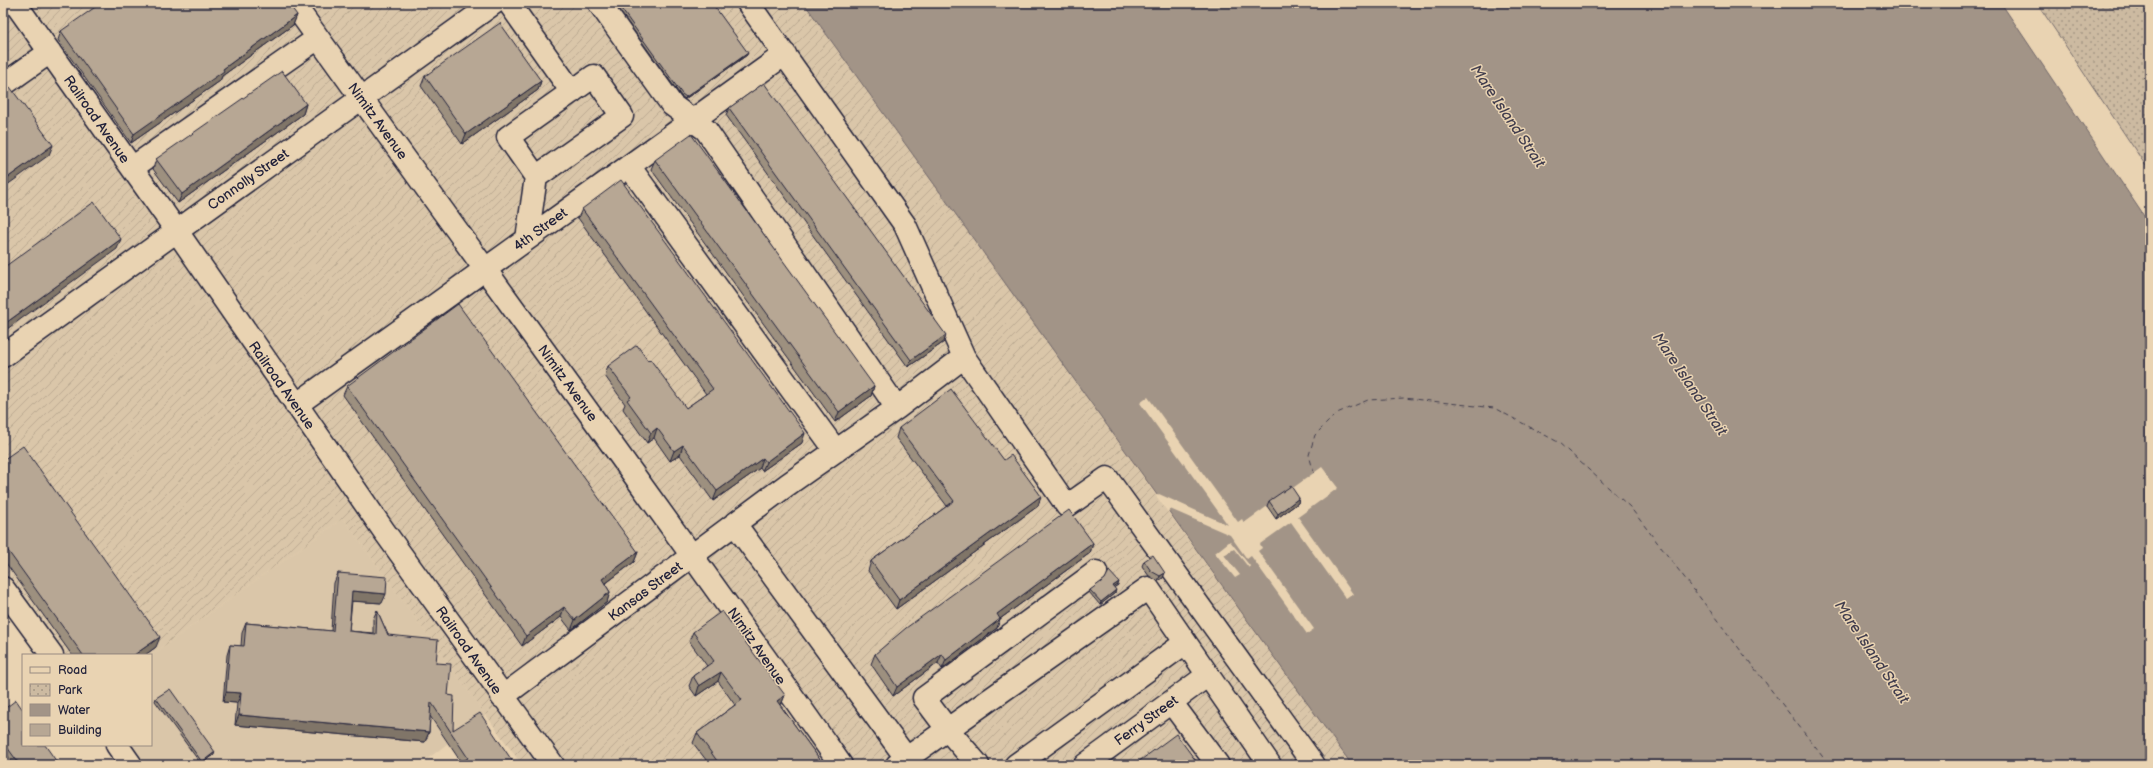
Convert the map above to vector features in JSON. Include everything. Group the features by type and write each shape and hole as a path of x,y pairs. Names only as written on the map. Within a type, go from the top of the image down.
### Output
{"street":[{"name":"Railroad Avenue","path":"15,3 176,230 296,405 502,697 553,765"},
{"name":"Nimitz Avenue","path":"293,3 484,269 693,555 841,765"},
{"name":"Connolly Street","path":"3,356 176,230 494,3"},
{"path":"508,3 572,92"},
{"path":"599,3 672,105 706,130 897,408"},
{"path":"748,3 905,225 964,357 1066,506 1107,478 1314,765"},
{"path":"132,168 318,38"},
{"path":"3,85 50,52"},
{"name":"4th Street","path":"296,405 629,166 691,119 785,54"},
{"path":"527,239 536,177 508,137 594,76 622,116 536,177"},
{"path":"629,166 836,451"},
{"name":"Kansas Street","path":"502,697 788,485 897,408 964,357"},
{"path":"735,524 902,762 1148,588 1270,765"},
{"path":"978,765 948,730 924,698 1096,572"},
{"path":"3,588 51,654"},
{"path":"1016,765 1185,643"},
{"name":"Ferry Street","path":"1085,765 1208,674"},
{"path":"1171,702 1218,765"},
{"path":"118,746 131,765"}],"shaded area":[{"path":"3,3 804,3 1028,314 1167,511 1352,765 522,765 343,518 152,654 62,654 3,572"},
{"path":"343,518 486,715 419,765 145,765 131,746 152,746 152,654"}],"green space":[{"path":"2037,3 2150,3 2150,172"}],"water":[{"name":"Mare Island Strait","path":"804,3 2001,3 2150,225 2150,765 1352,765"}],"pier":[{"path":"1148,397 1238,522 1242,519 1244,523 1322,467 1338,488 1298,517 1353,594 1346,599 1291,522 1260,544 1262,548 1258,551 1314,629 1307,634 1251,556 1247,559 1230,535 1170,509 1168,512 1156,496 1159,494 1228,525 1140,403"},
{"path":"1230,541 1250,566 1249,568 1234,549 1224,555 1240,575 1235,578 1215,553"}],"building":[{"path":"101,3 288,3 297,15 223,69 224,71 134,134 61,31"},
{"path":"617,3 712,3 748,53 686,97 682,94"},
{"path":"500,23 541,81 466,134 425,76"},
{"path":"282,71 306,104 182,194 156,159"},
{"path":"764,83 946,335 911,360 729,108"},
{"path":"3,87 10,87 53,145 3,181"},
{"path":"691,134 874,386 839,412 655,160"},
{"path":"621,180 805,433 766,462 763,458 717,491 683,445 674,451 657,428 651,433 627,400 631,397 608,366 637,345 648,361 650,359 686,408 713,389 582,209"},
{"path":"94,202 121,239 3,325 3,268"},
{"path":"458,304 638,552 602,579 610,592 575,620 564,607 526,636 347,386"},
{"path":"951,389 1004,460 1011,455 1041,496 899,600 871,561 954,501 899,428"},
{"path":"23,446 160,637 135,654 82,654 3,544 3,460"},
{"path":"1291,486 1299,498 1278,514 1269,501"},
{"path":"1069,510 1093,543 997,614 1000,619 946,660 942,654 897,687 875,654 906,628"},
{"path":"1153,555 1165,573 1160,576 1151,571 1144,561"},
{"path":"1109,571 1119,582 1113,586 1116,590 1101,602 1090,590 1105,579"},
{"path":"338,573 387,577 386,594 352,591 349,631 376,634 377,610 388,635 438,640 436,663 451,664 448,695 454,696 453,730 480,713 515,765 457,765 468,758 431,702 429,732 239,715 241,693 226,692 230,645 244,646 246,623 333,631"},
{"path":"722,611 785,695 777,701 824,765 720,765 697,733 742,700 721,672 699,686 693,676 714,661 693,632"},
{"path":"170,689 215,752 202,762 156,698"},
{"path":"16,700 22,709 22,746 46,746 59,765 20,765 4,743 3,744 3,710"},
{"path":"1176,734 1199,765 1134,765"}],"ferry route":[{"path":"1314,473 1309,455 1315,435 1337,413 1368,400 1404,398 1494,408 1558,442 1630,507 1829,765"}]}
